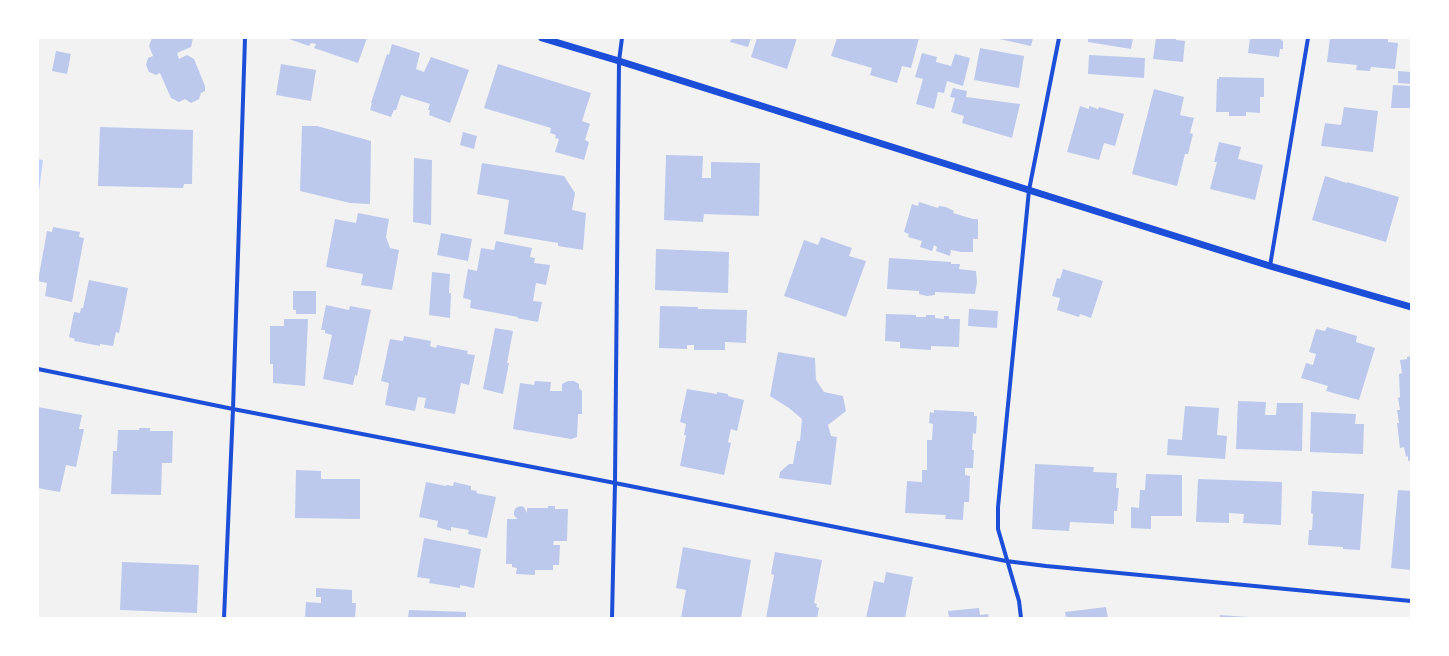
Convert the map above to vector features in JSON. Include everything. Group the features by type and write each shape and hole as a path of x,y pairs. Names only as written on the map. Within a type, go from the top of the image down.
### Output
{"street":[{"path":"224,618 246,38"},
{"path":"542,38 1270,266 1411,307"},
{"path":"612,618 615,483 619,61 622,38"},
{"path":"1021,618 1019,601 1006,561 998,529 998,507 1030,190 1059,38"},
{"path":"1270,266 1308,38"},
{"path":"38,368 233,409 1006,561 1411,601"}],"water":[{"path":"38,159 43,160 39,191 38,191"}],"building":[{"path":"152,38 193,38 191,47 177,53 179,59 187,55 194,59 205,86 205,91 201,93 199,99 191,103 185,99 179,102 171,98 160,73 156,75 149,72 146,65 148,58 153,56 149,46"},
{"path":"286,38 367,38 358,63 314,48 316,44 311,43 309,46"},
{"path":"732,38 751,38 748,47 730,42"},
{"path":"757,38 797,38 787,69 751,57"},
{"path":"837,38 919,38 911,68 902,66 897,83 870,75 872,68 831,56"},
{"path":"995,38 1033,38 1031,46"},
{"path":"1088,38 1133,38 1131,49 1088,42"},
{"path":"1156,38 1177,38 1176,40 1185,41 1183,62 1153,59"},
{"path":"1250,38 1281,38 1283,41 1283,49 1280,49 1279,57 1248,53"},
{"path":"1330,38 1388,38 1388,42 1398,43 1395,69 1371,67 1370,71 1356,70 1357,65 1327,62"},
{"path":"392,44 420,53 416,69 424,72 431,57 469,70 450,123 429,115 430,110 428,110 430,104 401,95 396,110 394,110 391,117 370,110 387,54 389,55"},
{"path":"980,48 1024,56 1019,88 974,80"},
{"path":"56,51 71,54 67,74 52,71"},
{"path":"922,53 937,57 936,62 951,66 955,54 970,58 963,86 947,81 944,93 938,92 934,109 916,104 923,79 915,77"},
{"path":"1089,55 1145,58 1144,78 1088,74"},
{"path":"281,64 316,70 311,101 276,95"},
{"path":"498,64 591,93 582,121 590,124 585,140 589,142 584,160 555,152 559,139 555,138 556,135 550,133 551,128 484,108"},
{"path":"1398,71 1411,72 1411,84 1398,83"},
{"path":"1219,77 1264,78 1264,97 1260,97 1260,113 1246,112 1246,116 1229,116 1229,112 1216,112 1217,79 1219,79"},
{"path":"1393,85 1411,86 1411,108 1391,108"},
{"path":"953,88 967,91 966,97 1020,104 1012,138 962,123 964,116 951,112 955,98 950,97"},
{"path":"1154,89 1184,97 1180,115 1194,118 1190,133 1193,134 1188,154 1185,154 1177,186 1132,174"},
{"path":"1080,106 1089,109 1089,106 1098,109 1099,107 1124,114 1115,146 1104,143 1099,160 1067,152"},
{"path":"1344,107 1378,111 1373,152 1321,146 1325,123 1341,125"},
{"path":"302,126 317,126 371,141 370,204 350,203 300,191"},
{"path":"100,127 193,130 192,184 184,184 183,188 98,186"},
{"path":"463,132 477,136 474,149 460,145"},
{"path":"1219,142 1241,147 1238,159 1263,165 1255,200 1210,189 1217,162 1214,162"},
{"path":"666,155 703,156 702,178 711,178 711,162 760,163 759,216 704,214 703,222 664,220"},
{"path":"414,158 432,160 431,225 413,222"},
{"path":"482,163 564,176 575,193 572,210 586,213 583,250 558,246 558,243 504,234 509,200 477,194"},
{"path":"1325,176 1399,197 1386,242 1312,220"},
{"path":"919,202 938,208 939,206 946,207 954,211 953,213 978,219 978,239 973,239 973,252 951,250 950,256 936,251 937,247 934,245 932,251 920,247 922,241 908,237 909,234 904,232 912,204 918,206"},
{"path":"358,213 389,219 386,237 390,248 399,250 392,290 361,285 363,274 326,267 335,219 356,223"},
{"path":"53,227 80,232 79,237 84,238 72,302 45,296 47,283 38,281 47,231 52,232"},
{"path":"441,233 472,239 468,261 437,255"},
{"path":"821,237 852,248 849,256 866,261 846,317 784,296 804,240 818,245"},
{"path":"496,241 532,248 530,257 535,258 534,263 550,265 546,285 536,283 533,301 542,302 538,322 470,308 471,300 463,298 468,269 477,271 481,248 494,250"},
{"path":"656,249 729,252 728,293 655,290"},
{"path":"889,258 951,262 951,264 960,264 959,269 976,271 977,282 975,294 935,292 935,295 927,296 919,294 919,291 887,289"},
{"path":"1063,269 1103,281 1091,318 1080,314 1079,317 1057,310 1060,298 1052,296 1057,278 1060,279"},
{"path":"432,272 450,274 450,318 429,315"},
{"path":"89,280 128,288 119,333 116,332 113,346 100,344 100,346 74,341 75,339 69,337 74,312 80,313 81,308 83,308"},
{"path":"293,291 316,291 316,314 296,314 296,310 293,310"},
{"path":"326,305 349,310 350,306 371,310 357,376 355,375 353,385 323,379 332,335 325,333 325,330 321,330"},
{"path":"660,306 698,307 698,309 747,310 746,343 725,342 725,350 694,350 694,345 687,345 687,349 659,348"},
{"path":"969,309 998,311 997,328 968,326"},
{"path":"886,314 916,315 916,317 935,315 935,318 944,319 944,316 949,316 949,319 960,319 959,347 931,346 931,350 900,348 900,342 885,341"},
{"path":"284,319 308,319 305,386 273,383 273,364 270,364 270,326 284,326"},
{"path":"1327,327 1357,336 1356,342 1375,348 1359,400 1326,391 1328,386 1301,378 1306,363 1313,365 1316,354 1309,352 1316,329 1325,331"},
{"path":"495,328 513,331 503,394 483,389"},
{"path":"404,336 431,341 430,346 436,348 437,345 468,351 467,354 475,355 469,385 461,383 455,414 424,408 426,398 418,397 415,411 385,405 389,383 381,381 390,339 403,341"},
{"path":"778,352 815,358 816,380 824,392 843,396 846,411 828,425 831,436 837,437 831,485 779,478 780,472 789,464 793,464 797,441 800,441 802,419 789,408 770,396"},
{"path":"1411,356 1411,461 1408,461 1408,456 1406,457 1404,447 1400,448 1397,410 1400,410 1398,398 1400,397 1399,374 1402,373 1400,360 1407,359 1407,357"},
{"path":"535,381 551,382 550,391 562,391 562,384 568,381 574,381 579,384 579,388 582,391 582,414 578,414 577,437 571,439 513,429 520,383 534,385"},
{"path":"687,389 717,394 717,392 728,394 728,396 744,400 737,431 731,429 728,442 731,443 724,475 680,466 686,435 684,435 686,424 680,422"},
{"path":"1238,401 1266,402 1265,415 1276,415 1277,403 1303,403 1302,451 1236,449"},
{"path":"1185,406 1219,408 1217,435 1227,436 1225,459 1167,455 1168,439 1182,440"},
{"path":"38,407 82,415 79,429 84,429 76,467 66,465 60,492 38,488"},
{"path":"934,410 974,412 974,416 977,416 976,434 973,433 973,468 965,468 965,475 970,476 969,502 964,502 963,520 945,519 946,515 905,513 907,481 922,482 922,470 927,470 927,440 932,440 933,424 929,423 930,412 934,413"},
{"path":"1311,412 1356,414 1355,424 1364,424 1363,454 1310,452"},
{"path":"139,428 150,428 150,431 173,431 172,463 162,463 161,495 111,494 113,451 117,451 118,430 139,430"},
{"path":"1035,464 1094,467 1093,472 1117,473 1116,488 1119,488 1117,511 1114,511 1114,524 1070,522 1069,531 1032,529"},
{"path":"296,470 321,471 321,479 360,479 360,519 295,518"},
{"path":"1146,474 1182,475 1182,516 1151,516 1151,529 1131,528 1131,507 1139,508 1140,490 1145,490"},
{"path":"1198,479 1282,482 1281,525 1243,523 1244,514 1229,513 1229,523 1196,522"},
{"path":"426,482 453,486 454,482 471,486 471,490 477,491 476,493 496,497 487,538 468,534 469,530 451,527 451,531 437,527 438,521 419,517"},
{"path":"1398,490 1411,491 1411,570 1391,568"},
{"path":"1312,491 1364,494 1360,550 1343,549 1343,547 1308,545 1309,530 1312,530"},
{"path":"520,506 524,507 527,513 527,508 548,508 548,506 555,506 555,509 568,509 567,541 554,541 553,545 560,545 559,565 553,565 553,570 535,570 535,575 516,574 517,568 512,567 512,564 506,564 507,519 517,519 514,515 514,511"},
{"path":"424,538 481,549 474,588 460,585 460,588 429,583 430,579 417,577"},
{"path":"683,547 751,560 741,618 681,618 686,590 676,588"},
{"path":"775,552 822,560 814,603 817,604 816,607 819,608 817,618 766,618 774,575 771,574"},
{"path":"122,562 199,565 197,613 120,610"},
{"path":"886,572 913,577 905,618 866,618 874,581 884,583"},
{"path":"316,588 352,590 352,603 356,603 355,618 305,618 306,602 321,603 321,597 316,597"},
{"path":"1106,607 1108,618 1066,618 1065,612"},
{"path":"979,608 980,615 988,614 989,618 949,618 948,611"},
{"path":"409,610 466,612 466,618 408,618"},
{"path":"1220,615 1248,617 1248,618 1219,618"}]}
